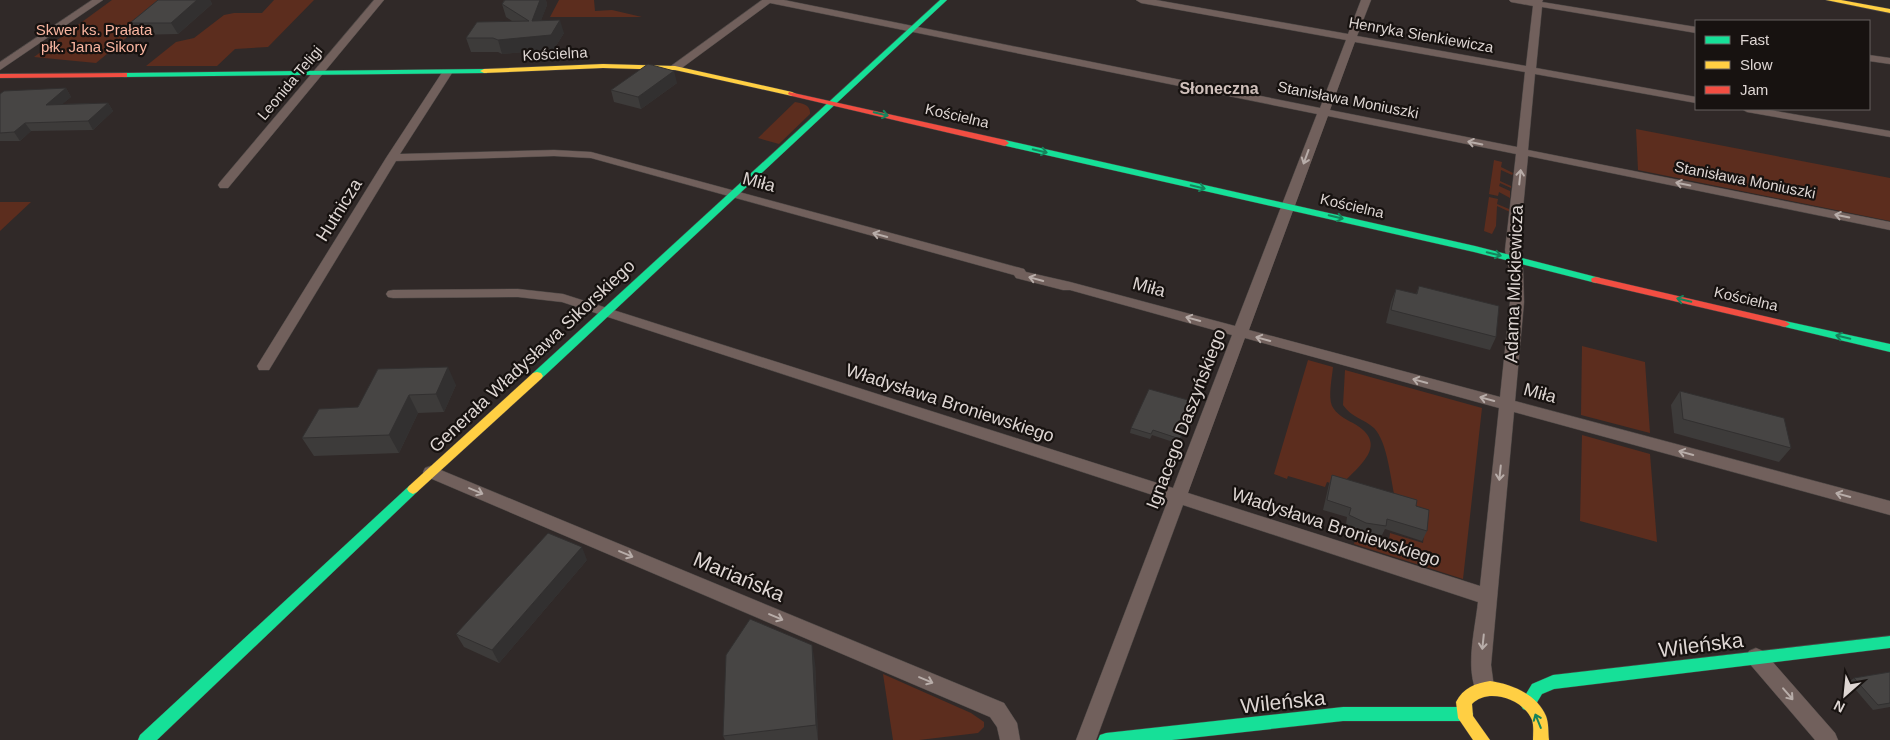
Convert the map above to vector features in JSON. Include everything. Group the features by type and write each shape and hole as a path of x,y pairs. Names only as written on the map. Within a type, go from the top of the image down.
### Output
{"street":[{"path":"0,68 98,0"},
{"name":"Leonida Teligi","path":"224,185 380,0"},
{"path":"675,68 769,0"},
{"name":"Stanisława Moniuszki","path":"769,0 1890,226"},
{"name":"Generała Władysława Sikorskiego","path":"146,740 319,576 605,312 734,196 944,0"},
{"name":"Henryka Sienkiewicza","path":"1141,0 1695,100"},
{"name":"Ignacego Daszyńskiego","path":"1086,740 1366,0"},
{"path":"1514,0 1538,2 1695,30"},
{"path":"1834,0 1890,11"},
{"name":"Adama Mickiewicza","path":"1484,687 1481,665 1517,302 1515,260 1512,250 1538,2"},
{"path":"1870,58 1890,61"},
{"name":"Kościelna","path":"0,76 447,73 603,66 675,68 1273,205 1288,206 1890,348"},
{"name":"Hutnicza","path":"264,366 392,158 447,73"},
{"path":"1753,110 1890,134"},
{"name":"Miła","path":"392,158 554,153 583,154 608,159 734,196 1019,272 1020,275 1070,286 1890,508"},
{"name":"Władysława Broniewskiego","path":"393,294 535,294 563,298 1488,597"},
{"name":"Mariańska","path":"432,472 997,710 1007,723 1010,740"},
{"name":"Wileńska","path":"1528,704 1535,690 1542,684 1553,682 1890,642"},
{"path":"1756,657 1828,740"},
{"path":"1482,740 1468,723 1464,714 1466,699 1470,693 1484,687 1511,692 1528,704 1540,722 1541,740"},
{"name":"Wileńska","path":"1106,740 1343,714 1464,714"}],"green space":[{"name":"Skwer ks. Prałata płk. Jana Sikory","path":"112,0 172,0 96,63 34,57"},
{"path":"274,0 314,0 268,47 235,49 217,66 146,66 176,42 194,38 224,15 262,13"},
{"path":"559,0 594,0 595,11 612,10 642,17 550,17"},
{"path":"795,102 808,107 810,114 779,144 758,138"},
{"path":"1636,129 1890,178 1890,221 1638,170"},
{"path":"1494,160 1502,162 1501,167 1513,173 1512,175 1501,170 1500,181 1511,186 1511,188 1500,183 1499,186 1510,191 1510,198 1499,192 1498,196 1489,194"},
{"path":"1489,197 1498,199 1497,204 1509,209 1510,212 1497,206 1496,226 1492,234 1484,231"},
{"path":"0,202 31,202 0,231"},
{"path":"1582,346 1645,362 1650,433 1581,415"},
{"path":"1308,360 1333,367 1330,392 1332,406 1341,416 1364,431 1370,439 1371,447 1368,455 1340,486 1327,482 1325,487 1288,476 1287,479 1274,474"},
{"path":"1345,370 1482,408 1463,579 1354,544 1356,537 1388,547 1390,533 1423,543 1426,519 1396,503 1386,453 1379,434 1374,428 1343,405"},
{"path":"1582,435 1650,454 1657,542 1580,521"},
{"path":"883,674 971,713 984,722 984,727 978,733 919,740 893,740"}],"building":[{"path":"158,0 197,0 171,23 130,23"},
{"path":"505,0 540,0 532,21 560,20 551,35 498,40 493,38 466,38 477,22 529,21 502,4"},
{"path":"648,64 674,71 638,97 611,90"},
{"path":"66,88 46,105 108,103 88,121 25,123 14,132 0,133 0,94 4,91"},
{"path":"1419,286 1499,306 1496,337 1391,310 1396,289 1417,294"},
{"path":"448,367 436,394 409,395 389,435 302,438 319,409 358,407 378,369"},
{"path":"1149,389 1195,402 1180,439 1153,430 1151,434 1131,428"},
{"path":"1680,391 1784,418 1791,448 1683,419"},
{"path":"1332,475 1417,500 1416,506 1429,510 1427,531 1387,519 1386,526 1366,523 1349,515 1351,508 1327,500"},
{"path":"548,533 582,547 492,650 456,634"},
{"path":"750,619 812,645 816,725 723,736 726,655"},
{"path":"1890,672 1890,703 1878,705 1854,678"}],"traffic: fast":[{"path":"537,376 944,0"},
{"path":"124,75 484,71"},
{"path":"1005,143 1475,249 1596,280"},
{"path":"1785,324 1890,348"},
{"path":"146,740 413,489"},
{"path":"1528,704 1537,689 1553,682 1890,642"},
{"path":"1106,740 1343,714 1465,714"}],"traffic: slow":[{"path":"1829,0 1890,11"},
{"path":"484,71 603,66 675,68 792,94"},
{"path":"413,489 537,376"},
{"path":"1482,740 1466,718 1464,702 1473,693 1481,689 1490,688 1509,692 1526,702 1533,709 1539,719 1541,740"}],"traffic: jam":[{"path":"0,76 124,75"},
{"path":"792,94 1005,143"},
{"path":"1596,280 1785,324"}],"district":[{"name":"Słoneczna","path":"1219,88"}]}
